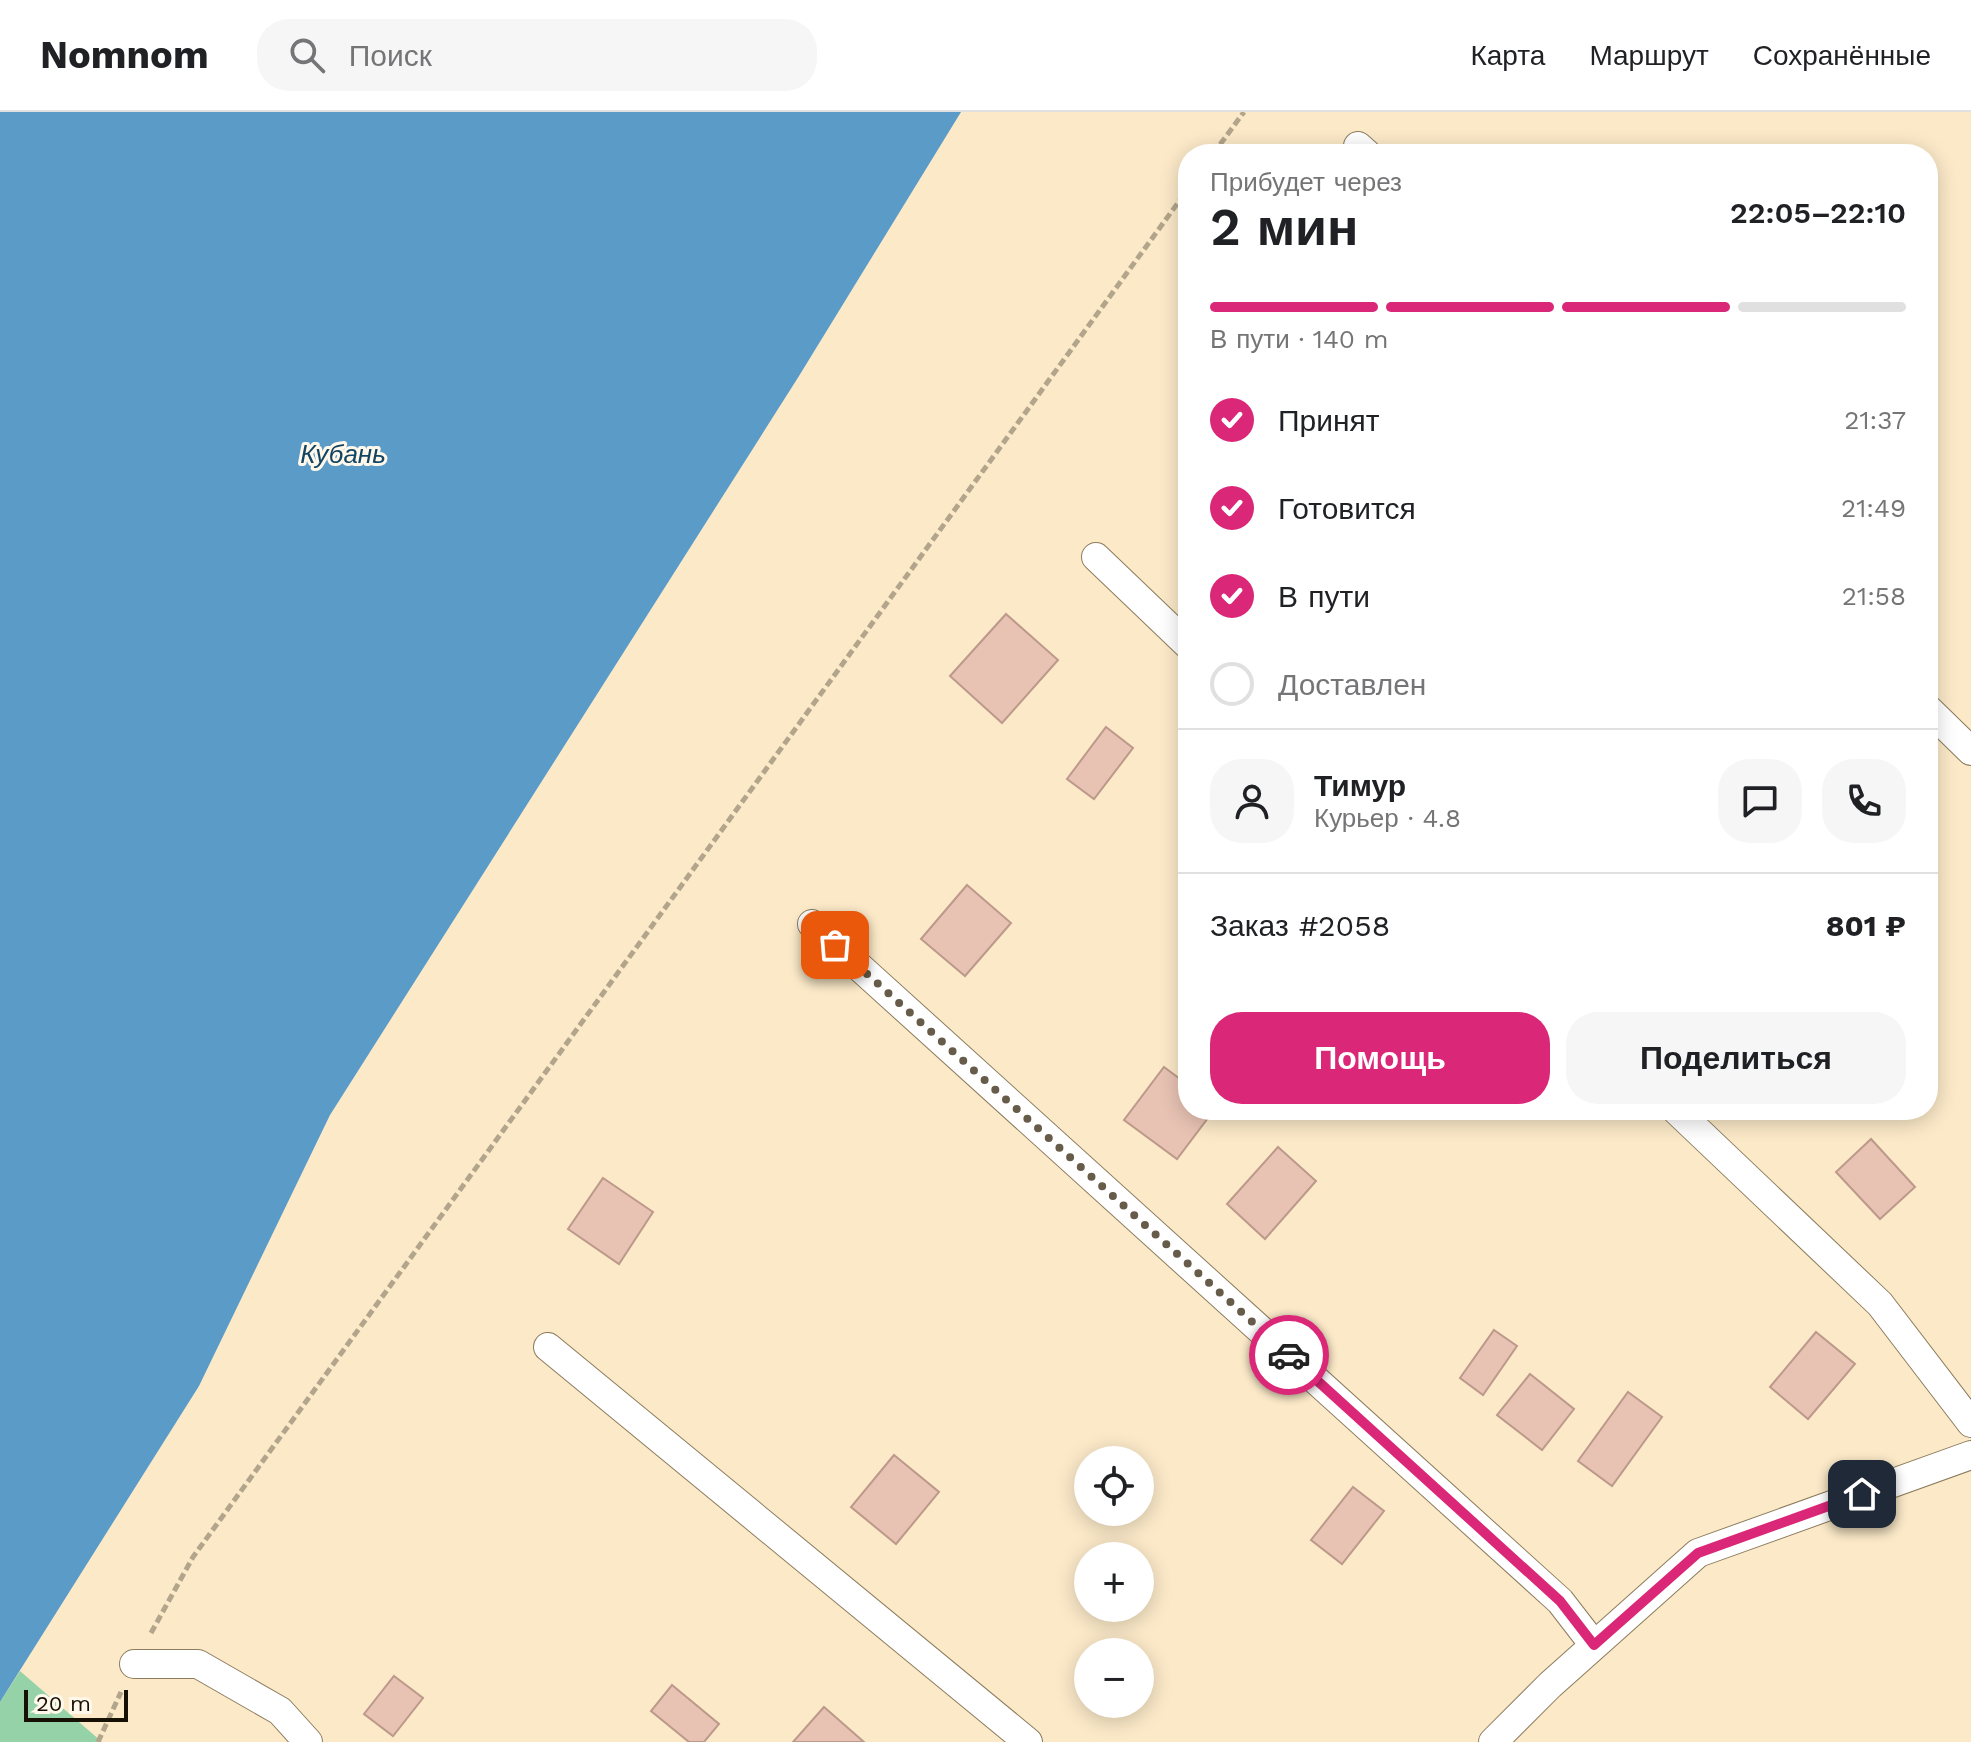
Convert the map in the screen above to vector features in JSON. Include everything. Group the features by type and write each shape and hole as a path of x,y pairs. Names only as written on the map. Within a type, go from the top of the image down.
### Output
{"street":[{"path":"1096,557 1178,635"},
{"path":"1938,719 1971,751"},
{"path":"812,924 1560,1601 1594,1645"},
{"path":"1687,1120 1880,1304 1971,1423"},
{"path":"548,1347 1028,1742"},
{"path":"1493,1742 1550,1685 1698,1553 1971,1455"},
{"path":"134,1664 198,1664 280,1711 308,1742"}],"path":[{"path":"1220,144 1244,112"},
{"path":"98,1742 134,1664 193,1557 1178,203"}],"green space":[{"path":"20,1671 102,1742 0,1742 0,1702"}],"water":[{"name":"Кубань","path":"0,112 961,112 799,376 330,1115 199,1386 0,1702"}],"building":[{"path":"1006,614 1058,660 1002,723 950,676"},
{"path":"1106,727 1133,748 1094,799 1067,779"},
{"path":"967,885 1011,923 965,976 921,939"},
{"path":"1164,1067 1178,1078 1178,1120 1206,1120 1177,1159 1124,1120"},
{"path":"1871,1139 1915,1187 1880,1219 1836,1172"},
{"path":"1278,1147 1316,1181 1265,1239 1227,1204"},
{"path":"603,1178 653,1212 619,1264 568,1229"},
{"path":"1494,1330 1517,1346 1483,1395 1460,1378"},
{"path":"1816,1332 1855,1364 1808,1419 1770,1387"},
{"path":"1530,1374 1574,1409 1542,1450 1497,1415"},
{"path":"1628,1392 1662,1417 1612,1486 1578,1461"},
{"path":"894,1455 939,1492 896,1544 851,1507"},
{"path":"1353,1487 1384,1511 1342,1564 1311,1540"},
{"path":"394,1676 423,1698 393,1736 364,1714"},
{"path":"672,1685 719,1724 704,1742 689,1742 651,1711"},
{"path":"824,1707 864,1742 793,1742"}],"way so far":[{"path":"835,945 1289,1355"}],"route":[{"path":"1289,1355 1560,1601 1594,1645 1698,1553 1862,1494"}]}
